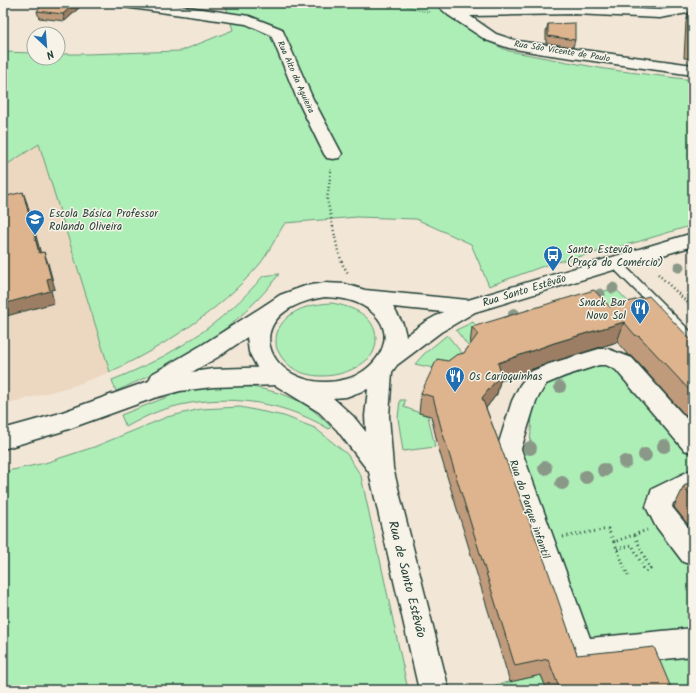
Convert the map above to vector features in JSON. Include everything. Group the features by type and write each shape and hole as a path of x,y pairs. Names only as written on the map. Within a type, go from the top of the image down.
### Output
{"street":[{"name":"Rua Alto da Aguieira","path":"124,3 249,20 277,32 305,99 333,154"},
{"path":"447,7 574,10 653,14 693,8"},
{"name":"Rua São Vicente de Paulo","path":"447,7 491,36 514,45 693,70"},
{"name":"Rua Santo Estêvão","path":"386,364 433,327 468,307 693,239"},
{"path":"107,407 181,369 287,300 305,293 325,290 345,291 360,296 380,307 392,321 396,337 395,348 386,364 377,416 381,468"},
{"path":"360,296 468,307"},
{"path":"272,310 262,323 258,337 260,352 268,367 285,380 327,406 345,423 381,468"},
{"name":"Rua do Parque infantil","path":"693,443 624,364 608,357 599,357 538,377 528,393 513,430 509,449 581,653 693,642"},
{"path":"3,439 60,423 150,390 180,382 213,378 285,380 308,388 325,390 346,388 367,380 386,364"},
{"name":"Rua de Santo Estêvão","path":"381,468 434,690"},
{"path":"693,480 661,497 659,507 668,522 693,553"}],"lane":[{"path":"615,263 693,341"}],"path":[{"path":"400,3 418,10 433,13 447,7"},
{"path":"333,154 327,199 338,251 343,265 360,296"},
{"path":"658,274 693,308"},
{"path":"614,542 668,522"},
{"path":"542,541 608,529 628,576"},
{"path":"617,549 632,545 644,571 650,570 634,534"}],"shaded area":[{"name":"Escola Básica Professor Rolando Oliveira","path":"39,143 110,372 76,385 3,405 3,167"}],"green space":[{"path":"225,3 469,3 466,20 485,38 509,51 605,69 693,80 693,225 637,242 549,264 489,286 471,244 416,219 357,217 285,223 259,265 226,298 171,339 110,372 39,144 3,167 3,52 26,53 26,66 66,66 66,54 181,51 233,30"},
{"path":"279,274 263,294 242,315 209,341 173,363 116,391 112,380 154,361 194,338 231,309 263,276"},
{"path":"615,288 642,316 617,323 591,295"},
{"path":"332,303 355,310 367,318 372,324 375,331 376,340 373,353 368,359 358,366 346,372 333,375 320,376 295,370 285,362 277,349 277,333 281,325 292,314 299,310 315,305"},
{"path":"473,322 485,338 481,342 468,346 456,330"},
{"path":"447,335 462,353 459,362 447,371 415,364 424,354"},
{"path":"607,365 626,374 693,454 693,476 661,490 663,528 693,567 693,635 586,640 513,447 530,445 533,401 543,385 598,366"},
{"path":"235,385 270,391 295,399 314,411 331,427 329,429 289,410 246,401 202,401 180,405 159,411 126,427 121,415 180,392 211,386"},
{"path":"400,400 405,400 404,407 428,416 435,447 403,451 398,418"},
{"path":"240,407 284,416 315,428 347,454 361,476 408,690 3,690 3,472 45,463 94,447 167,417 201,409"},
{"path":"693,655 693,690 655,690 642,658"},
{"path":"541,675 547,690 473,690"}],"building":[{"path":"45,3 75,3 63,14 37,11"},
{"path":"691,5 693,5 693,40 690,40"},
{"path":"575,23 575,40 548,36 548,24"},
{"path":"23,192 39,253 44,252 51,278 47,279 50,291 3,304 3,197"},
{"path":"594,290 610,307 649,296 693,342 693,394 624,322 554,343 498,363 501,374 482,398 546,565 577,655 654,647 672,690 560,690 548,659 515,666 442,431 433,397 421,393 437,359 448,361 456,355 464,353 478,334 472,327"},
{"path":"693,482 693,499 684,486"}],"place":[{"name":"Escola Básica Professor Rolando Oliveira","path":"35,236"},
{"name":"Santo Estevão (Praça do Comércio)","path":"553,272"},
{"name":"Snack Bar Novo Sol","path":"640,325"},
{"name":"Os Carioquinhas","path":"455,393"}]}
